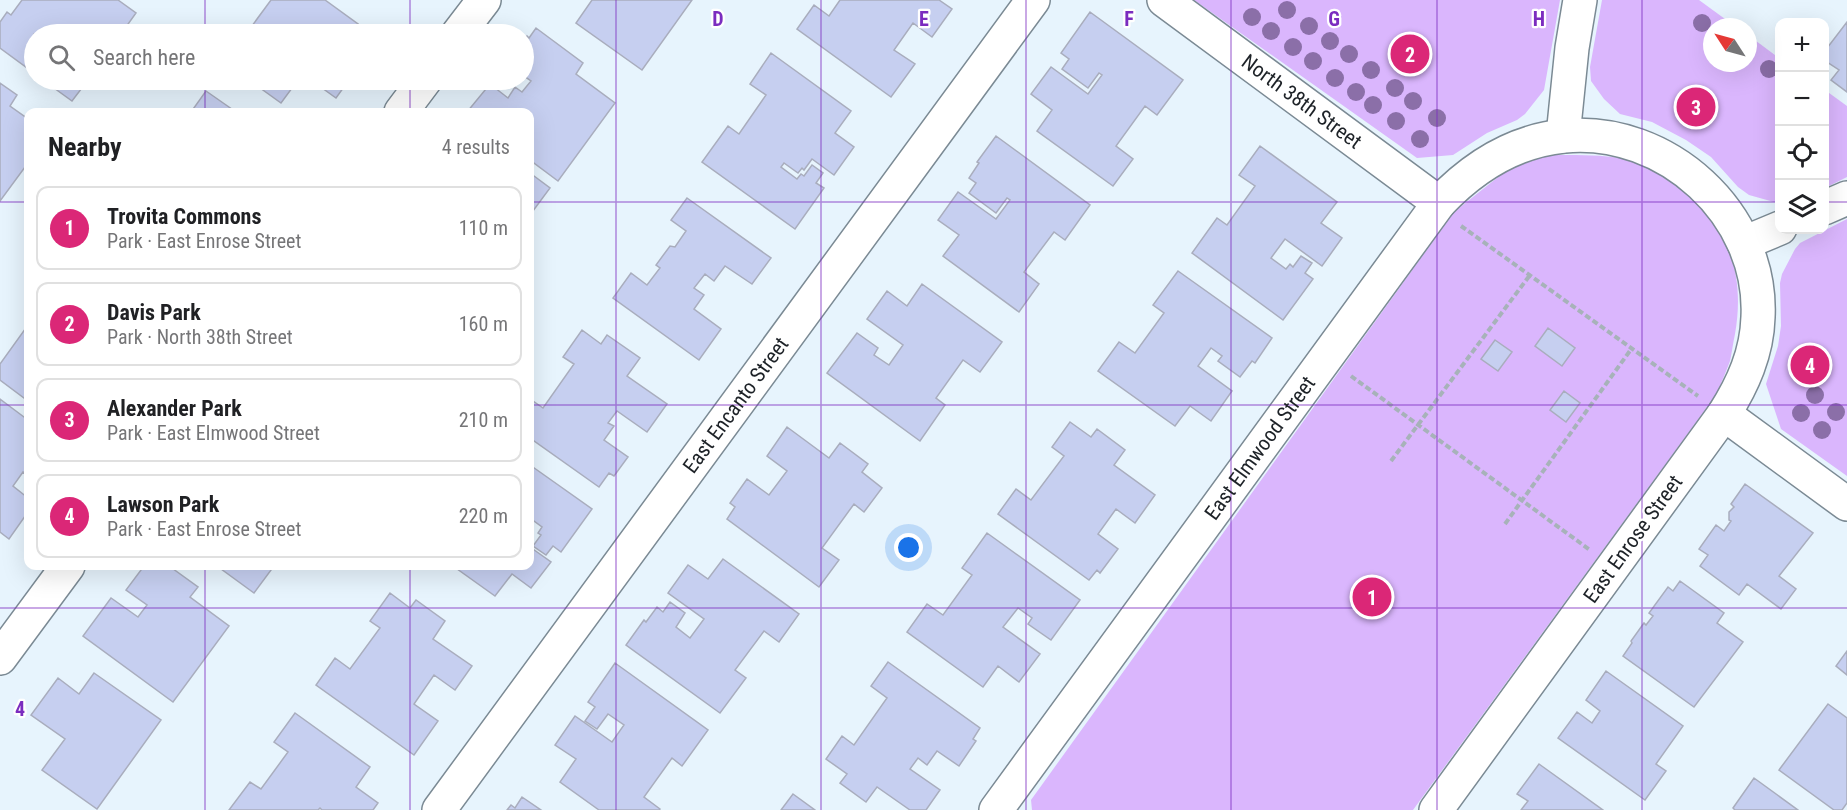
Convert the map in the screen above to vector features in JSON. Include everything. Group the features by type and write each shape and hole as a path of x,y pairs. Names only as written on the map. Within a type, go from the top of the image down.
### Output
{"street":[{"path":"466,24 484,0"},
{"name":"East Encanto Street","path":"439,810 1033,0"},
{"name":"North 38th Street","path":"1164,0 1437,206"},
{"path":"1563,136 1572,48 1580,0"},
{"path":"404,108 418,90"},
{"name":"East Elmwood Street","path":"996,810 1437,206 1457,184 1500,155 1528,144 1563,136 1589,136 1617,140 1645,148 1688,172"},
{"name":"East Enrose Street","path":"1436,810 1724,414 1747,373 1755,344 1758,316 1753,267 1734,223 1722,205 1688,172"},
{"path":"1829,206 1847,198"},
{"path":"1744,243 1775,230"},
{"path":"1724,414 1847,504"},
{"path":"0,658 65,570"}],"path":[{"path":"1437,206 1724,414"},
{"path":"1391,461 1530,275"},
{"path":"1505,524 1632,348"},
{"path":"1326,358 1613,567"}],"shaded area":[{"path":"1194,0 1560,0 1544,90 1525,114 1487,133 1453,155 1417,158"},
{"path":"1602,0 1699,0 1724,18 1703,18 1703,72 1757,72 1757,42 1775,55 1775,202 1749,195 1738,187 1711,157 1686,140 1652,122 1620,114 1604,99 1591,81 1590,67"},
{"path":"1829,93 1847,106 1847,177 1829,186"},
{"path":"1548,155 1599,156 1637,162 1666,177 1700,205 1723,237 1731,255 1735,273 1738,313 1731,358 1716,395 1413,810 1032,810 1031,800 1454,212 1507,170"},
{"path":"1847,219 1847,476 1781,429 1766,384 1778,346 1781,326 1780,283 1782,274 1800,243 1818,234 1829,234 1829,228"}],"building":[{"path":"22,0 118,0 136,13 128,24 24,24 24,66 0,48 0,22 7,12 11,15"},
{"path":"271,0 325,0 358,24 253,24"},
{"path":"592,0 692,0 642,70 576,23"},
{"path":"840,0 939,0 952,9 932,37 913,23 894,50 915,64 891,97 797,29 814,5 829,16"},
{"path":"1090,12 1183,80 1157,115 1145,106 1116,146 1133,159 1113,186 1037,131 1052,110 1031,94 1051,67 1088,94 1102,75 1099,73 1088,88 1062,69 1069,59 1061,53"},
{"path":"1847,22 1847,92 1831,80 1839,70 1829,63 1829,45"},
{"path":"536,28 583,63 576,74 615,103 558,181 534,163 534,108 470,108 485,90 498,90 508,98 513,90 522,92 534,90 534,31"},
{"path":"771,53 851,111 835,133 854,147 834,175 812,159 804,170 802,168 798,173 784,163 781,167 797,179 801,174 804,176 812,165 823,173 816,183 824,188 795,229 702,162 728,126 739,134 766,95 750,84"},
{"path":"0,83 17,95 10,106 24,116 24,168 0,201"},
{"path":"57,90 80,90 72,101"},
{"path":"263,90 291,90 281,103"},
{"path":"325,90 342,90 336,98"},
{"path":"206,91 230,108 194,108"},
{"path":"996,136 1090,205 1065,240 1054,232 1024,272 1039,284 1019,312 943,256 959,235 938,220 958,192 996,219 1010,200 1007,198 996,213 969,193 976,183 969,178 979,163 977,162"},
{"path":"1260,146 1337,202 1321,223 1342,238 1322,266 1285,239 1271,258 1286,269 1290,264 1293,267 1301,256 1312,263 1305,273 1313,279 1283,320 1192,253 1217,218 1227,225 1255,186 1239,175"},
{"path":"534,176 550,188 534,210"},
{"path":"687,198 771,258 752,284 725,266 714,281 705,274 694,288 704,295 694,309 721,329 699,360 613,298 631,273 647,285 660,268 656,265 670,246 675,247 686,231 671,220"},
{"path":"1178,271 1272,338 1255,363 1252,361 1240,377 1218,361 1222,356 1211,348 1198,366 1232,391 1211,421 1190,406 1175,426 1098,371 1119,342 1135,353 1164,313 1153,305"},
{"path":"922,284 1002,342 980,372 963,360 936,398 945,405 920,441 827,373 857,333 878,348 874,355 889,365 903,345 867,319 887,291 907,306"},
{"path":"1548,328 1575,348 1562,366 1535,346"},
{"path":"582,330 601,344 607,335 640,358 627,376 667,404 647,432 617,411 608,423 614,426 604,440 628,457 614,476 609,473 599,487 534,441 534,402 543,408 574,364 563,357"},
{"path":"24,331 24,398 0,380 0,364"},
{"path":"1495,340 1512,352 1498,371 1481,359"},
{"path":"1564,391 1580,403 1566,422 1550,410"},
{"path":"0,399 24,417 24,473 13,486 24,495 24,518 9,539 0,532"},
{"path":"1070,422 1091,437 1097,429 1125,450 1114,465 1155,495 1135,523 1116,509 1098,534 1118,549 1100,573 1097,570 1089,580 998,514 1016,489 1031,500 1064,456 1052,447"},
{"path":"787,427 829,458 840,443 868,464 862,472 882,488 864,512 854,504 822,548 839,560 819,587 727,519 735,507 730,503 747,479 769,495 787,471 767,456"},
{"path":"534,468 592,509 561,552 553,546 546,555 534,547 541,535 538,533 542,527 534,521"},
{"path":"1745,484 1813,533 1779,576 1796,589 1781,609 1747,584 1739,595 1700,566 1708,555 1699,549 1716,525 1724,531 1731,521 1729,512 1734,507 1731,504"},
{"path":"987,533 1080,600 1051,640 1028,624 1032,618 1018,608 1003,627 1040,654 1019,682 998,666 983,687 907,632 927,604 943,615 972,575 962,568"},
{"path":"534,550 551,562 531,588 512,574 495,596 459,570 534,570"},
{"path":"723,559 799,614 779,642 764,631 735,670 746,678 720,713 626,645 644,620 646,622 657,607 663,612 670,602 685,613 676,627 690,638 704,619 668,593 688,565 708,579"},
{"path":"141,570 175,570 198,587 190,597 229,626 173,702 83,636 111,598 138,617 147,605 126,590"},
{"path":"222,570 271,570 254,593"},
{"path":"1680,581 1724,613 1717,623 1743,642 1694,707 1623,656 1644,623 1646,625 1653,616 1649,613 1668,587 1673,591"},
{"path":"390,593 410,608 416,600 445,621 433,639 472,666 455,690 434,675 414,704 438,721 414,755 316,685 335,658 350,669 380,628 370,621"},
{"path":"1847,651 1847,675 1836,666"},
{"path":"888,662 980,728 973,739 976,741 959,766 937,751 927,765 918,758 910,769 940,790 926,810 910,810 877,787 866,802 840,783 847,774 826,759 842,736 854,745 887,698 871,686"},
{"path":"615,663 708,730 682,766 672,758 644,797 659,810 599,810 560,782 576,759 555,745 575,716 612,742 624,725 608,714 597,729 585,721 595,707 588,702"},
{"path":"1606,671 1683,726 1656,764 1666,771 1645,800 1558,738 1577,712 1592,723 1600,711 1586,700"},
{"path":"94,673 161,720 97,809 42,770 65,739 31,715 58,678 79,694"},
{"path":"1828,704 1847,718 1847,803 1842,810 1834,810 1779,770"},
{"path":"295,713 370,767 356,787 378,803 373,810 322,810 320,808 318,810 229,810 250,782 261,789 288,752 274,742"},
{"path":"1539,764 1603,810 1521,810 1528,801 1517,794"},
{"path":"1754,778 1798,810 1735,810 1733,808"},
{"path":"793,794 815,810 781,810"},
{"path":"522,797 541,810 507,810 511,805 515,808"}],"place":[{"name":"Davis Park","path":"1410,54"},
{"name":"Alexander Park","path":"1696,107"},
{"name":"Lawson Park","path":"1810,365"},
{"name":"Trovita Commons","path":"1372,597"}]}
